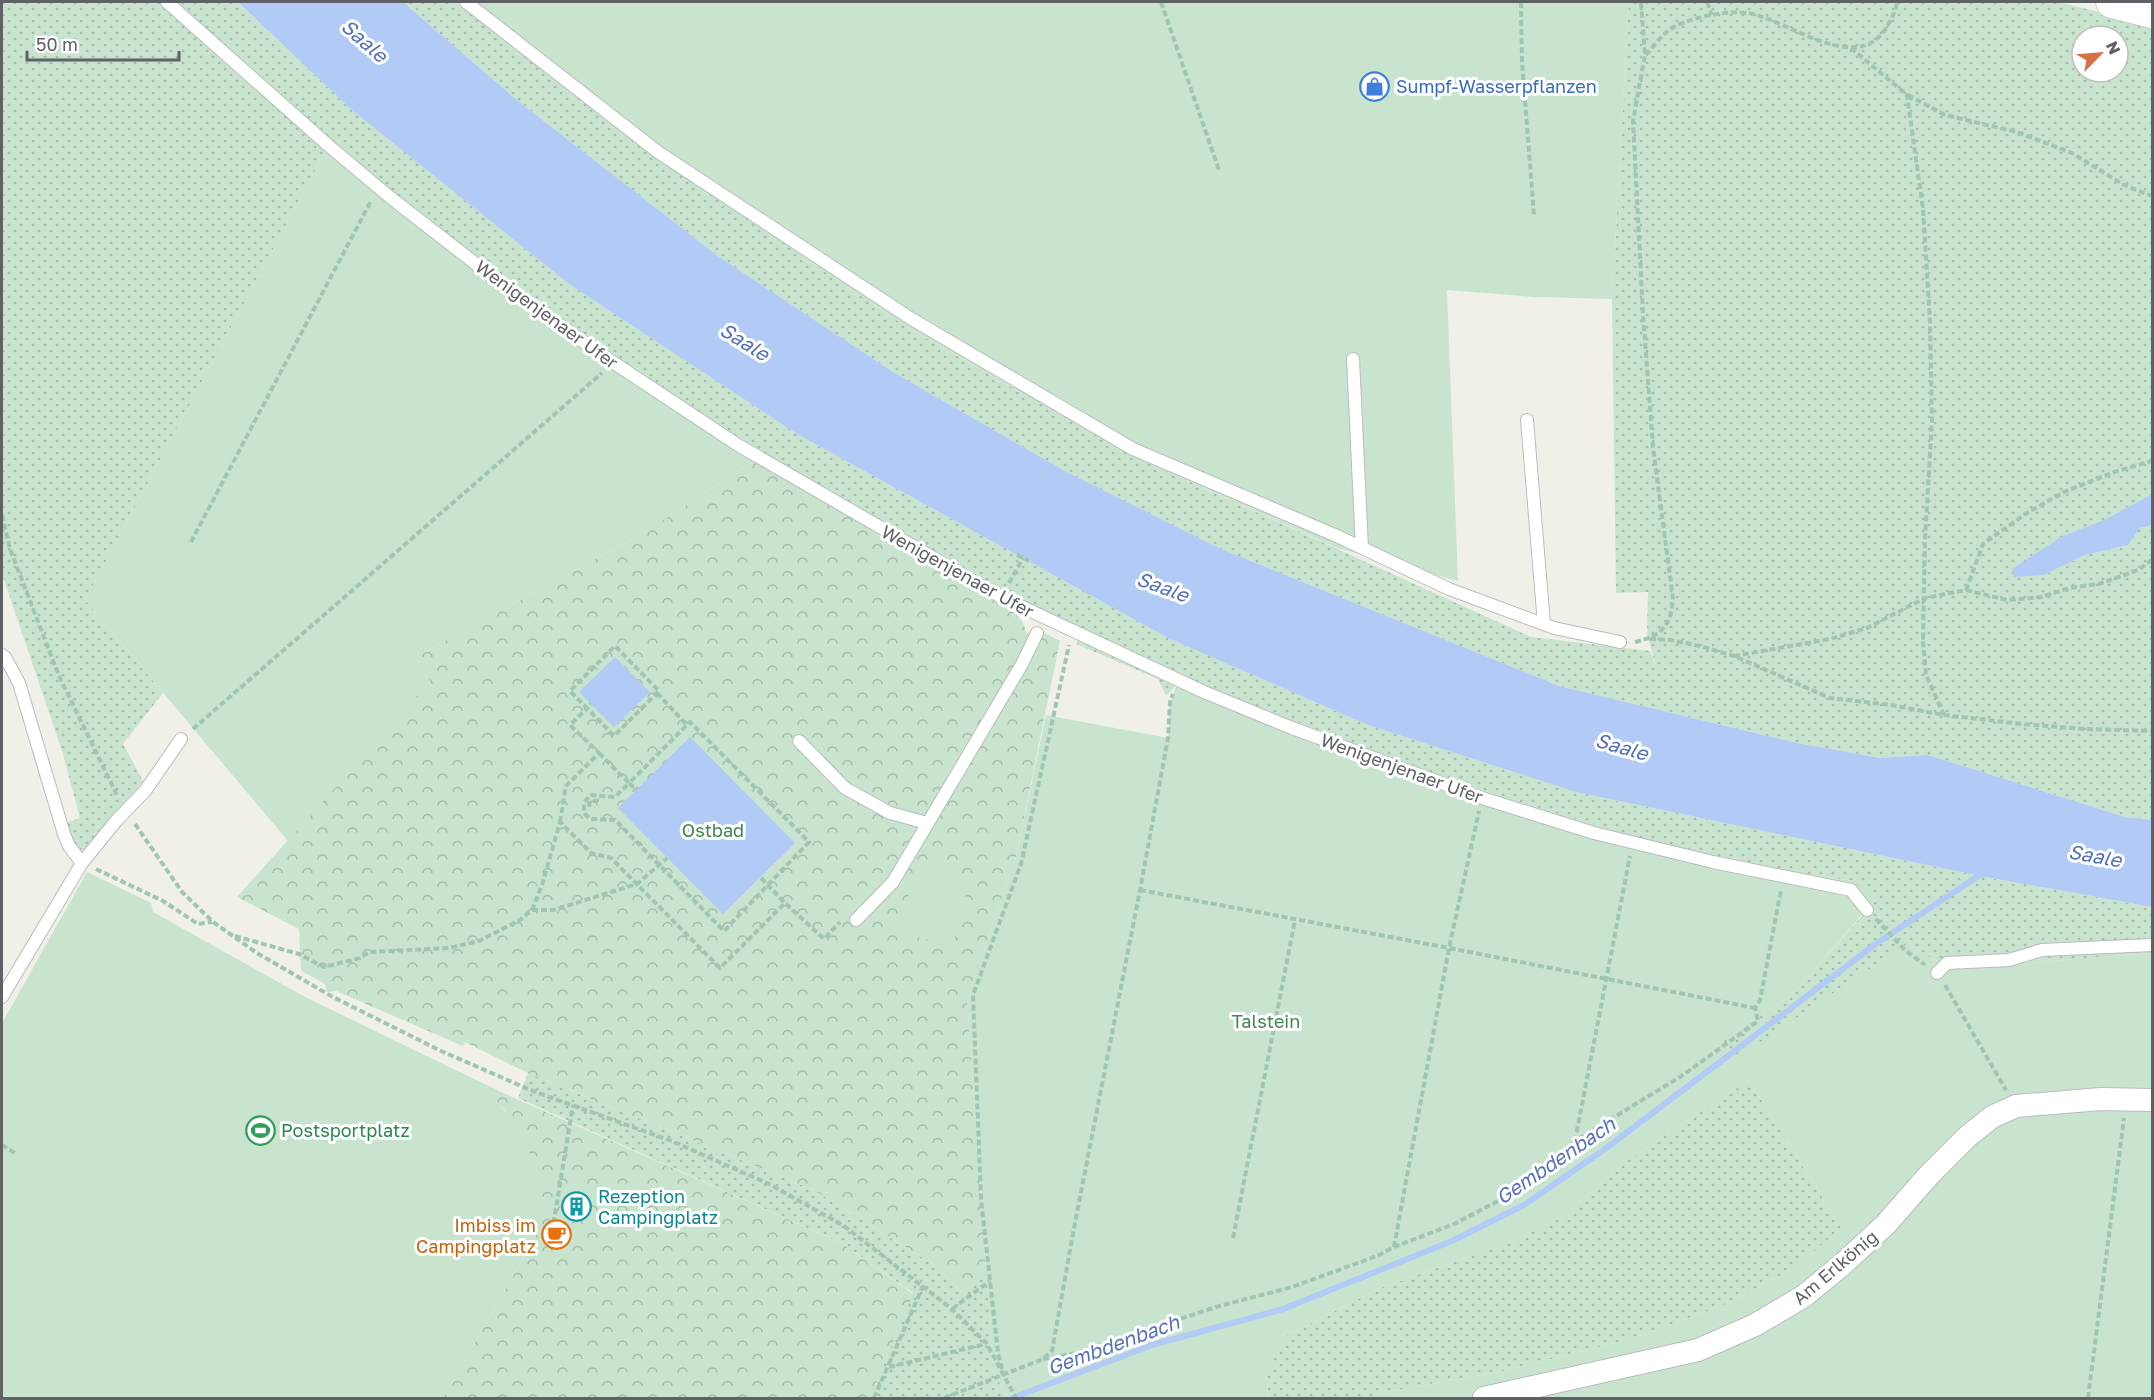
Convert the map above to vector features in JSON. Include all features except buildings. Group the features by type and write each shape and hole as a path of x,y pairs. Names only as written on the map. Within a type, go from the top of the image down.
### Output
{"street":[{"path":"2112,2 2152,12"},
{"name":"Am Erlkönig","path":"1485,1398 1698,1350 1755,1325 1804,1296 1844,1264 1886,1224 1929,1175 1967,1137 1992,1117 2016,1106 2101,1099 2152,1100"}],"lane":[{"name":"Wenigenjenaer Ufer","path":"167,2 289,112 378,187 503,285 614,363 738,445 1001,597 1175,680 1292,728 1482,798 1594,834 1851,890 1867,910"},
{"path":"466,2 658,152 910,318 1133,449 1362,548 1449,589 1544,624 1620,642"},
{"path":"1353,358 1362,548"},
{"path":"1527,420 1544,624"},
{"path":"856,920 893,882 1022,664 1037,633"},
{"path":"2,655 20,683 64,834 69,846 82,863"},
{"path":"2,997 82,863 100,839 145,791 181,739"},
{"path":"799,741 845,788 890,813 927,823"},
{"path":"1937,973 1947,963 2009,960 2042,950 2152,945"}],"path":[{"path":"1161,2 1219,170"},
{"path":"1521,2 1522,62 1534,215"},
{"path":"1641,2 1645,55 1633,120 1642,314 1653,447 1673,598 1669,622 1650,639"},
{"path":"1707,2 1712,15"},
{"path":"1645,55 1668,31 1688,20 1712,15 1747,13 1786,26 1827,44 1851,48 1869,44 1881,34 1890,21 1897,2"},
{"path":"1851,48 1907,95 1945,115 2017,132 2072,153 2124,185 2152,196"},
{"path":"1907,95 1923,209 1930,321 1932,421 1925,538 1923,642 1926,675 1944,716"},
{"path":"190,542 378,187"},
{"path":"181,739 614,363"},
{"path":"1966,590 1983,544 2027,513 2064,492 2114,472 2152,461"},
{"path":"2,515 10,549 59,676 109,781 126,811 182,892 213,922 257,953 331,996 441,1051 533,1091 674,1142 769,1184 844,1226 952,1309 987,1344 1016,1398"},
{"path":"1017,555 1029,561"},
{"path":"1001,597 1023,558"},
{"path":"1734,656 1830,639 1868,628 1925,598 1966,590 2007,600 2041,597 2069,588 2099,584 2138,570 2152,560"},
{"path":"1004,1376 998,1353 981,1199 973,995 1021,864 1072,632"},
{"path":"1620,642 1631,643 1650,639 1700,645 1734,656 1830,698 1891,705 1944,716 2085,729 2152,730"},
{"path":"657,693 614,736 570,691 615,646 659,691 657,693 687,725"},
{"path":"1043,1359 1052,1351 1168,738 1170,702 1177,684"},
{"path":"591,704 570,725 637,790"},
{"path":"690,722 809,842 724,931 615,820 590,819 584,813 584,803 590,795 615,797 687,725 690,722"},
{"path":"232,935 299,954 324,967 360,958 369,952 449,948 479,941 520,920 532,910 542,885 560,822 566,786 599,753"},
{"path":"589,807 590,801 597,801 597,796"},
{"path":"1394,1247 1449,948 1482,798"},
{"path":"560,822 591,853 611,858 720,968 785,903"},
{"path":"1575,1141 1633,843"},
{"path":"532,910 553,910 638,884 667,858"},
{"path":"82,863 164,901 198,924 213,922"},
{"path":"944,1398 1043,1359 1077,1353 1216,1306 1292,1287 1377,1256 1454,1224 1502,1199 1575,1141 1680,1077 1758,1021 1755,1008 1760,1000 1783,876"},
{"path":"760,878 824,939 849,914 856,920"},
{"path":"1140,890 1755,1008"},
{"path":"1233,1238 1295,920"},
{"path":"1887,932 1905,950 1937,973 2016,1106"},
{"path":"2088,1398 2126,1099"},
{"path":"552,1232 573,1105"},
{"path":"2,1145 15,1153"},
{"path":"952,1309 990,1281"},
{"path":"874,1398 923,1286"},
{"path":"888,1367 987,1344"}],"green space":[{"path":"2,2 160,2 326,150 85,600 163,693 123,744 143,781 127,805 83,850 75,847 66,823 80,818 63,754 2,574"},
{"path":"175,2 238,2 353,111 569,284 797,434 1170,639 1368,725 1576,792 1980,876 2152,907 2152,953 1950,969 1907,944 1736,1059 1720,1043 1792,995 1876,900 1853,881 1760,867 1640,839 1488,792 1177,684 1166,696 1158,679 1076,644 1083,632 1003,593 741,441 604,351 506,281 394,194 332,143"},
{"path":"403,2 455,2 655,156 908,328 1131,455 1531,637 1650,651 1656,667 1647,634 1648,592 1616,593 1612,299 1629,2 2058,2 2152,25 2152,494 2104,520 2044,575 2085,555 2128,545 2140,528 2152,525 2152,820 2125,817 1928,755 1880,758 1797,743 1559,686 1219,548 1065,471 893,372 718,256 518,101"},
{"path":"455,2 1629,2 1612,299 1535,297 1447,290 1458,581 1337,548 1131,455 908,328 655,156"},
{"path":"326,150 755,460 640,535 411,659 430,681 288,841 85,600"},
{"name":"Ostbad","path":"755,460 1007,608 1016,614 1026,633 1045,633 1060,641 1015,861 967,998 986,1268 963,1293 931,1263 814,1190 528,1073 465,1042 463,1046 336,991 327,992 325,984 301,971 299,929 237,897 430,681 411,659 640,535"},
{"name":"Talstein","path":"1191,680 1358,746 1488,792 1640,839 1760,867 1853,881 1876,899 1792,995 1721,1043 1736,1058 1907,944 1950,969 2152,953 2152,1398 1370,1398 1381,1393 1508,1370 1634,1338 1727,1304 1796,1267 1841,1228 1749,1080 1627,1161 1564,1216 1513,1241 1378,1289 1286,1336 1266,1374 1269,1398 1008,1398 993,1371 967,998 1015,861 1046,715 1168,738 1170,702 1177,684"},
{"path":"918,862 971,876 952,946 898,932"},
{"name":"Postsportplatz","path":"87,872 151,903 153,912 307,998 499,1091 496,1102 517,1128 537,1177 539,1211 537,1227 528,1250 443,1398 2,1398 2,1023"},
{"path":"528,1073 814,1190 931,1263 962,1292 986,1268 993,1371 1008,1398 870,1398 913,1293 843,1244 518,1098"},
{"path":"1749,1080 1841,1228 1796,1267 1727,1304 1634,1338 1508,1370 1381,1393 1370,1398 1269,1398 1266,1374 1286,1336 1378,1289 1513,1241 1564,1216 1627,1161"},
{"path":"499,1091 843,1244 913,1294 870,1398 443,1398 528,1250 537,1226 505,1110 496,1102"}],"water":[{"name":"Saale","path":"238,2 403,2 518,101 718,256 893,372 1065,471 1219,548 1559,686 1797,743 1880,758 1928,755 2125,817 2152,820 2152,907 1980,876 1576,792 1368,725 1170,639 797,434 569,284 353,111"},
{"path":"2152,494 2152,525 2140,528 2128,545 2085,555 2044,575 2014,577 2012,569 2061,537 2104,520"},
{"path":"615,657 650,692 614,727 579,692"},
{"path":"690,737 795,843 723,914 618,808"}],"waterway":[{"name":"Gembdenbach","path":"1012,1398 1152,1345 1283,1309 1452,1241 1524,1205 1605,1149 1877,943 1986,871"}],"place":[{"name":"Sumpf-Wasserpflanzen","path":"1375,86"},
{"name":"Postsportplatz","path":"260,1130"},
{"name":"Rezeption Campingplatz","path":"577,1206"},
{"name":"Imbiss im Campingplatz","path":"557,1235"}]}
